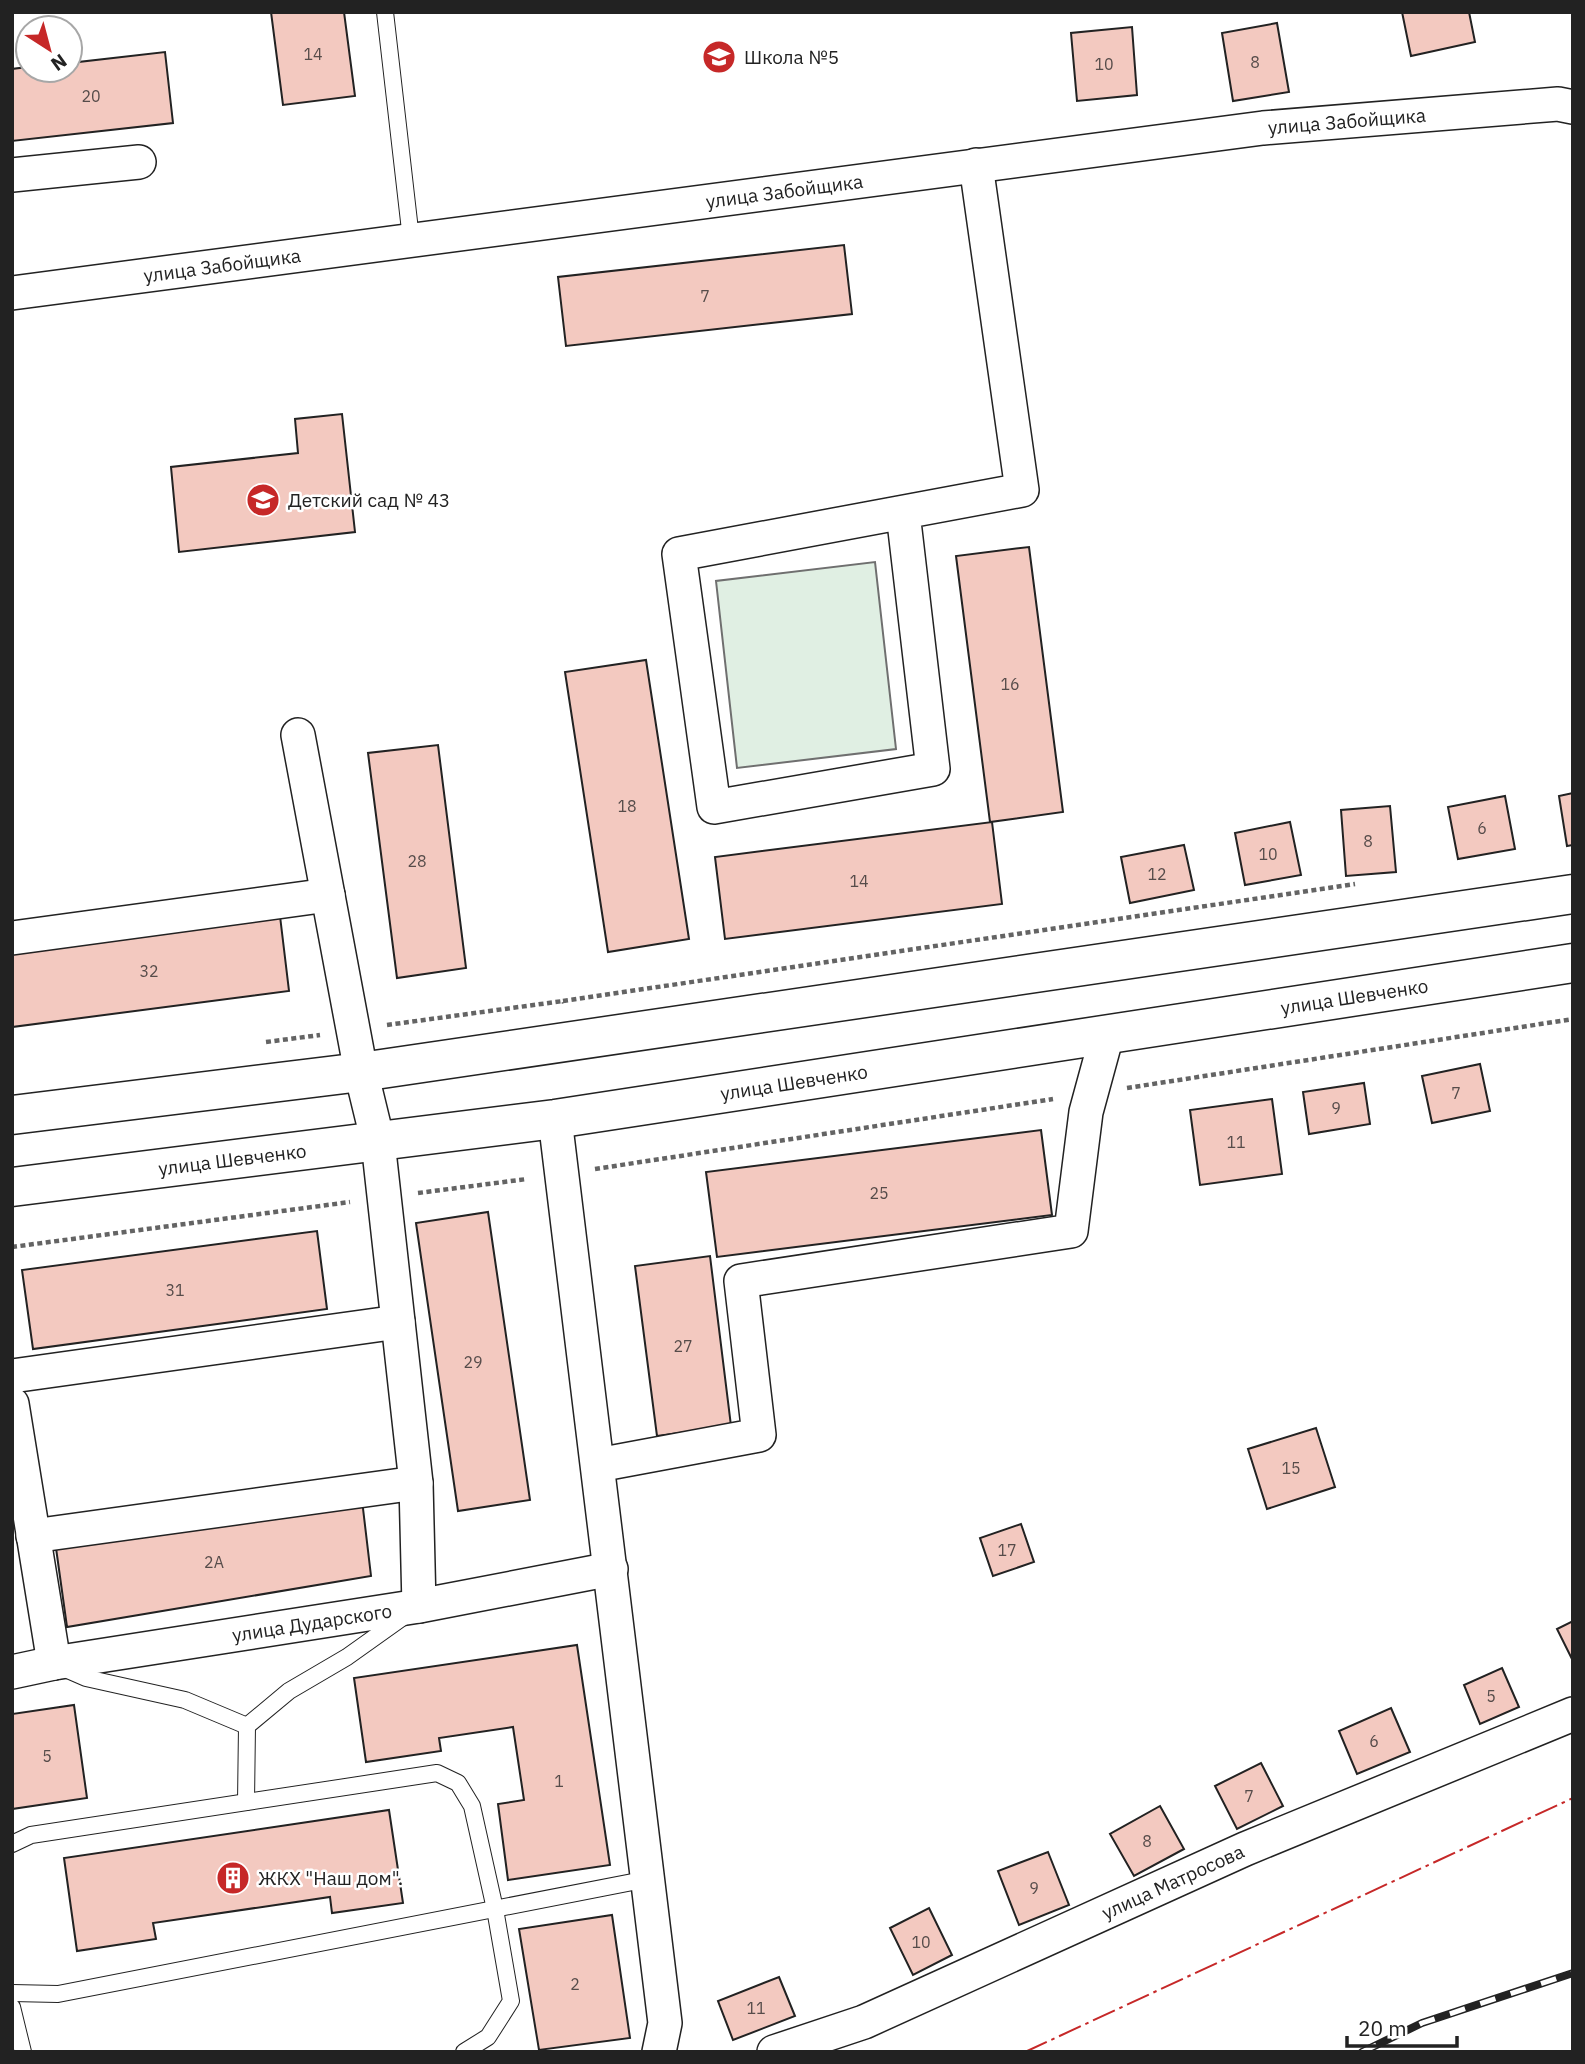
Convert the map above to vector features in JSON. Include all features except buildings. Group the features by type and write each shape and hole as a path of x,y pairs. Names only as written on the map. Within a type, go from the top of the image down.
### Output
{"main road":[{"path":"12,1115 361,1072 1573,894"},
{"name":"улица Шевченко","path":"12,1187 555,1119 1573,963"}],"street":[{"name":"улица Забойщика","path":"12,293 1263,128 1565,106"},
{"path":"12,175 139,162"},
{"path":"903,513 933,769 715,807 679,554 1023,491 976,165"},
{"path":"298,735 361,1072 378,1142 416,1483 419,1606"},
{"path":"12,938 328,895"},
{"path":"598,1465 759,1435 741,1281 1071,1231 1086,1112 1107,1035"},
{"path":"555,1119 665,2023 659,2052"},
{"path":"12,1376 398,1322"},
{"path":"12,1404 54,1663"},
{"path":"33,1536 416,1483"},
{"name":"улица Дударского","path":"12,1672 54,1663 419,1606 611,1569"},
{"name":"улица Матросова","path":"774,2052 864,2022 1245,1849 1573,1714"}],"lane":[{"path":"385,12 411,239"},
{"path":"246,1802 247,1726 289,1691 348,1657 419,1606"},
{"path":"54,1663 86,1678 185,1700 247,1726"},
{"path":"12,1844 31,1835 437,1773 458,1783 471,1806 495,1909 510,2001 488,2037 464,2052"},
{"path":"12,1993 58,1994 648,1879"},
{"path":"12,2007 23,2052"}],"path":[{"path":"563,1001 1357,884"},
{"path":"1091,1094 1573,1019"}],"green space":[{"path":"875,562 896,749 737,768 716,581"}],"railway":[{"path":"1362,2052 1422,2023 1573,1973"}],"power":[{"path":"1025,2052 1573,1798"}],"place":[{"name":"Школа №5","path":"719,57"},
{"name":"Детский сад № 43","path":"263,500"},
{"name":"ЖКХ \"Наш дом\".","path":"233,1878"}]}
